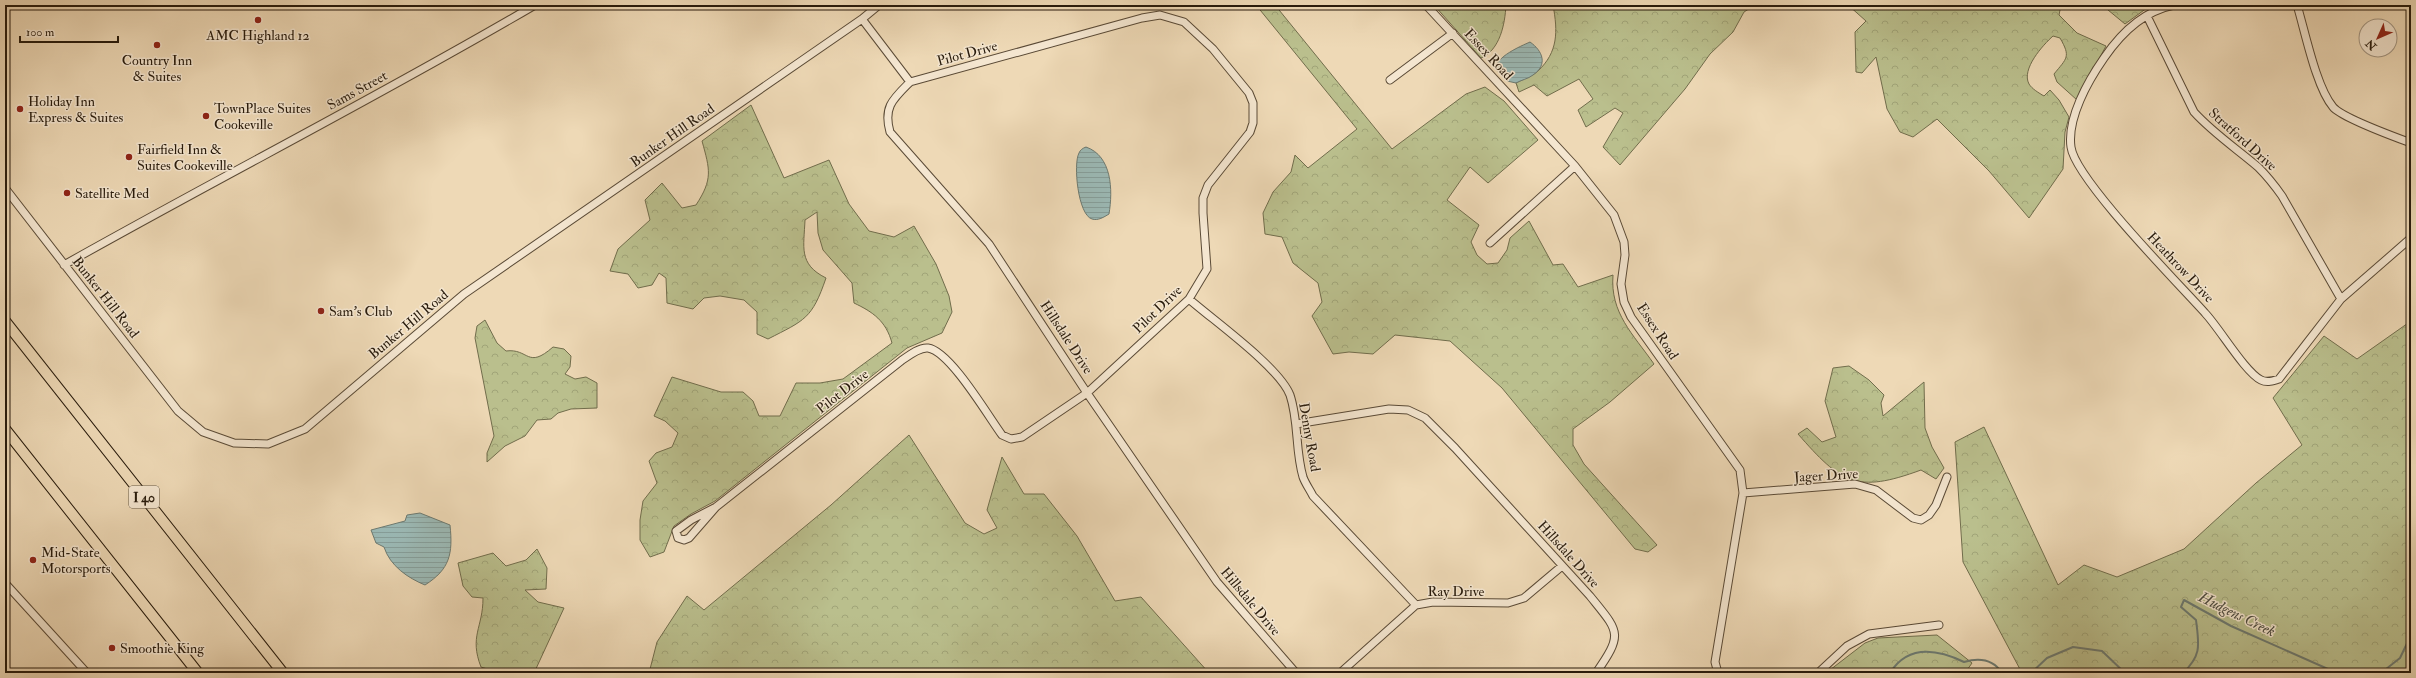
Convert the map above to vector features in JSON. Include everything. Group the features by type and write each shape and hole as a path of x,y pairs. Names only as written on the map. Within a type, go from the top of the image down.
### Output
{"highway":[{"path":"5,316 27,347"},
{"name":"I 40","path":"5,321 283,673"},
{"path":"5,429 198,673"}],"street":[{"name":"Sams Street","path":"64,265 163,209 457,50 535,5"},
{"name":"Bunker Hill Road","path":"5,188 178,412 203,432 221,440 245,444 268,444 305,429 464,294 862,19 878,5"},
{"name":"Essex Road","path":"1426,5 1575,166 1614,215 1620,227 1625,255 1621,284 1624,302 1631,317 1740,470 1743,481 1743,493 1715,662 1717,672"},
{"name":"Heathrow Drive","path":"2174,5 2164,7 2129,28 2114,44 2100,64 2079,106 2070,136 2073,155 2081,171 2141,243 2216,325 2253,374 2262,381 2271,382 2279,379 2341,299 2411,238"},
{"path":"2297,5 2322,88 2333,108 2367,126 2411,143"},
{"name":"Pilot Drive","path":"716,507 689,538 684,540 678,538 676,531 691,520 716,507 915,351 928,348 939,352 952,364 1002,435 1011,438 1022,437 1087,392 1189,299 1207,269 1203,213 1204,198 1208,185 1250,132 1254,114 1249,93 1234,73 1184,22 1160,15 1142,18 910,82"},
{"name":"Stratford Drive","path":"2147,16 2194,112 2205,124 2259,168 2271,181 2282,196 2341,299"},
{"path":"862,19 910,82"},
{"path":"1390,80 1452,34"},
{"name":"Hillsdale Drive","path":"910,82 895,96 889,107 886,119 890,132 990,244 1087,392 1216,582 1296,673"},
{"path":"1490,243 1575,166"},
{"name":"Denny Road","path":"1189,299 1262,360 1282,380 1290,395 1296,424 1303,477 1313,496 1416,605"},
{"name":"Hillsdale Drive","path":"1296,424 1390,409 1408,410 1424,418 1455,448 1590,596 1615,630 1613,649 1596,673"},
{"name":"Jager Drive","path":"1743,493 1855,484 1876,490 1913,518 1921,520 1929,515 1936,505 1948,477"},
{"name":"Ray Drive","path":"1340,673 1416,605 1433,602 1508,603 1524,598 1562,566"},
{"path":"5,582 87,673"},
{"path":"1818,673 1848,646 1869,634 1938,625"}],"green space":[{"path":"1256,5 1275,5 1392,149 1466,94 1485,87 1504,101 1538,140 1488,183 1470,167 1447,200 1479,225 1471,242 1477,255 1487,264 1498,263 1507,250 1510,238 1529,221 1553,265 1563,264 1578,287 1613,275 1613,289 1619,312 1631,333 1654,364 1610,402 1573,429 1573,445 1584,464 1657,545 1648,552 1635,549 1502,388 1450,341 1395,335 1373,354 1349,352 1333,354 1312,316 1322,302 1318,283 1293,263 1282,237 1265,234 1263,213 1273,192 1291,172 1295,155 1308,168 1357,129"},
{"path":"1434,5 1506,5 1503,28 1493,49 1481,58"},
{"path":"1553,5 1755,5 1744,12 1733,32 1710,54 1685,89 1620,165 1603,147 1623,113 1615,108 1586,127 1578,110 1593,99 1579,79 1547,96 1534,85 1519,92 1516,83 1538,71 1545,64 1553,49 1556,24"},
{"path":"1848,5 2061,5 2059,15 2077,33 2106,46 2077,100 2057,82 2054,74 2065,61 2066,57 2066,49 2060,38 2053,36 2039,51 2030,65 2027,78 2030,86 2044,96 2050,90 2059,100 2069,117 2065,132 2063,169 2029,218 1989,171 1937,119 1913,137 1900,132 1887,109 1876,57 1862,73 1856,72 1855,32 1866,21"},
{"path":"2102,5 2151,5 2125,24"},
{"path":"751,105 784,178 829,160 849,204 869,231 894,237 914,226 936,264 949,296 952,312 942,333 907,348 715,501 691,514 674,526 664,552 650,557 640,540 640,520 643,501 657,483 649,461 656,453 672,447 678,433 665,421 654,416 672,377 721,392 743,392 753,401 759,416 780,416 796,383 820,383 843,379 892,343 886,329 878,318 854,303 852,283 823,250 818,233 817,212 805,220 804,247 807,261 811,267 817,273 826,278 821,292 806,317 768,339 757,334 757,312 744,300 720,296 704,298 693,309 667,303 666,278 659,273 652,285 638,288 628,274 610,271 618,249 650,220 645,200 662,183 682,208 696,205 705,188 708,174 707,160 702,141"},
{"path":"485,320 497,343 506,351 519,352 533,358 544,354 553,347 564,349 571,356 570,367 565,374 575,379 586,377 597,383 597,408 571,409 558,413 551,419 537,420 525,436 505,446 487,462 487,453 494,436 475,338 477,326"},
{"path":"2411,321 2411,673 2022,673 1963,562 1955,442 1984,427 2058,585 2084,565 2117,577 2184,549 2256,483 2302,445 2273,398 2324,336 2357,359"},
{"path":"1849,366 1869,380 1884,395 1881,403 1883,416 1924,382 1925,428 1932,447 1944,468 1936,479 1921,470 1880,481 1865,482 1851,479 1826,464 1798,434 1807,428 1822,442 1836,437 1825,401 1833,368"},
{"path":"909,435 965,523 984,534 997,528 987,510 1002,457 1024,494 1044,494 1077,536 1115,601 1141,597 1209,673 649,673 657,642 687,596 704,610 831,505"},
{"path":"537,549 547,568 546,589 525,590 538,602 564,608 534,673 500,673 481,667 476,647 476,639 483,598 472,597 463,586 458,563 493,553 506,566 526,560"},
{"path":"1937,635 1972,663 1965,673 1826,673 1865,643 1878,638"}],"water":[{"path":"1530,42 1541,54 1541,67 1531,76 1516,83 1507,81 1496,69 1497,65 1509,52"},
{"path":"1086,147 1095,151 1101,158 1109,175 1111,195 1109,214 1096,219 1092,219 1083,209 1078,189 1077,159 1080,151"},
{"path":"420,513 450,525 451,535 450,553 445,567 425,585 412,579 395,566 384,547 376,543 371,530 405,521 407,515"}],"waterway":[{"name":"Hudgens Creek","path":"2183,673 2193,661 2198,649 2196,620 2181,607 2184,600 2231,626 2337,673"},
{"name":"Hudgens Creek","path":"2381,673 2400,658 2411,635"},
{"name":"Hudgens Creek","path":"2031,673 2047,658 2073,647 2102,651 2125,673"},
{"name":"Hudgens Creek","path":"1890,673 1905,657 1914,653 1924,652 1944,654 1964,662 1975,660 1990,662 2002,673"}],"place":[{"name":"AMC Highland 12","path":"258,20"},
{"name":"Country Inn & Suites","path":"157,45"},
{"name":"Holiday Inn Express & Suites","path":"20,109"},
{"name":"TownPlace Suites Cookeville","path":"206,116"},
{"name":"Fairfield Inn & Suites Cookeville","path":"129,157"},
{"name":"Satellite Med","path":"67,193"},
{"name":"Sam's Club","path":"321,311"},
{"name":"Mid-State Motorsports","path":"33,560"},
{"name":"Smoothie King","path":"112,648"}]}
